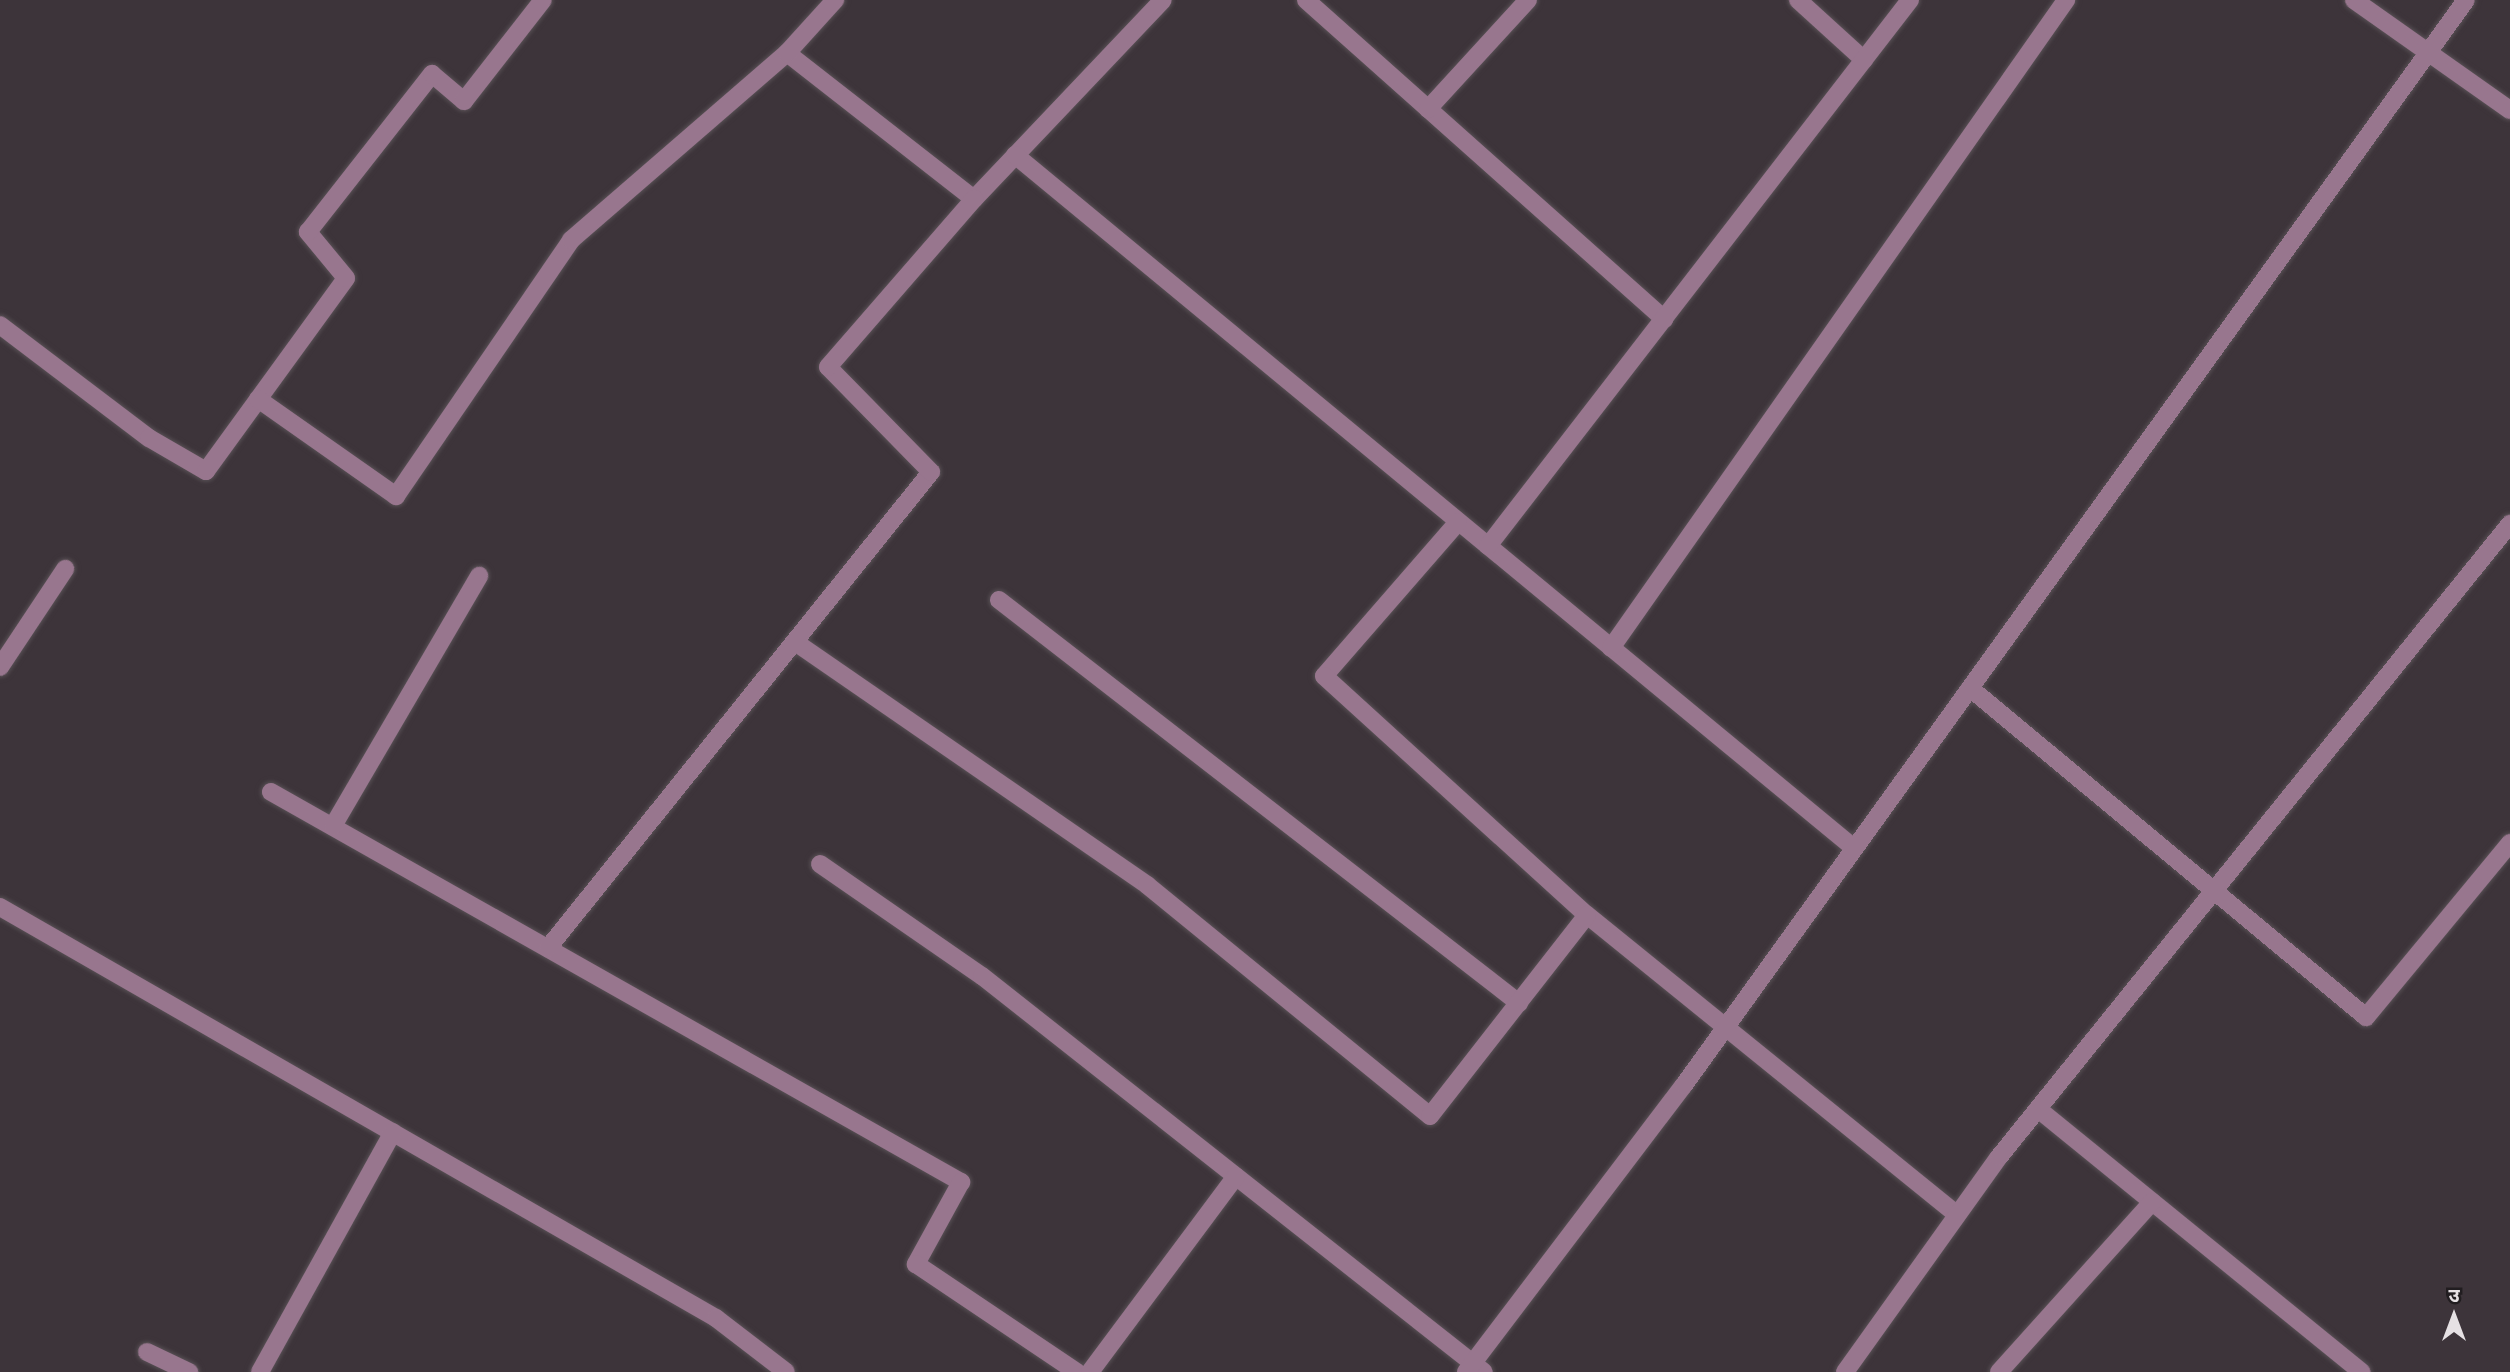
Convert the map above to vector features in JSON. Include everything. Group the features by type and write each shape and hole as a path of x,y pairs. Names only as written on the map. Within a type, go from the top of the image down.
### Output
{"street":[{"path":"0,325 149,438 206,471 346,278 308,232 432,74 464,101 543,0"},
{"path":"258,399 396,496 571,240 787,53 835,0"},
{"path":"548,948 931,472 828,367 1014,155 1163,0"},
{"path":"1306,0 1664,319"},
{"path":"1428,109 1528,0"},
{"path":"1798,0 1864,60"},
{"path":"1488,546 1910,0"},
{"path":"1611,648 2066,0"},
{"path":"2354,0 2510,110"},
{"path":"820,864 982,976 1236,1176 1474,1369 1727,1025 2466,0"},
{"path":"787,53 974,199"},
{"path":"1014,155 1854,848"},
{"path":"1458,522 1324,676 1587,915 1727,1025 1958,1215"},
{"path":"1846,1372 1958,1215 2038,1109 2510,524"},
{"path":"0,667 65,569"},
{"path":"333,827 479,576"},
{"path":"999,600 1518,1003"},
{"path":"795,642 1147,885 1430,1116 1587,915"},
{"path":"1970,688 2366,1017 2510,843"},
{"path":"271,792 961,1182 916,1264 1077,1372"},
{"path":"0,907 716,1318 786,1372"},
{"path":"2038,1109 2362,1372"},
{"path":"260,1372 393,1132"},
{"path":"1090,1372 1236,1176"},
{"path":"1999,1372 2152,1202"},
{"path":"147,1353 189,1372"}]}
